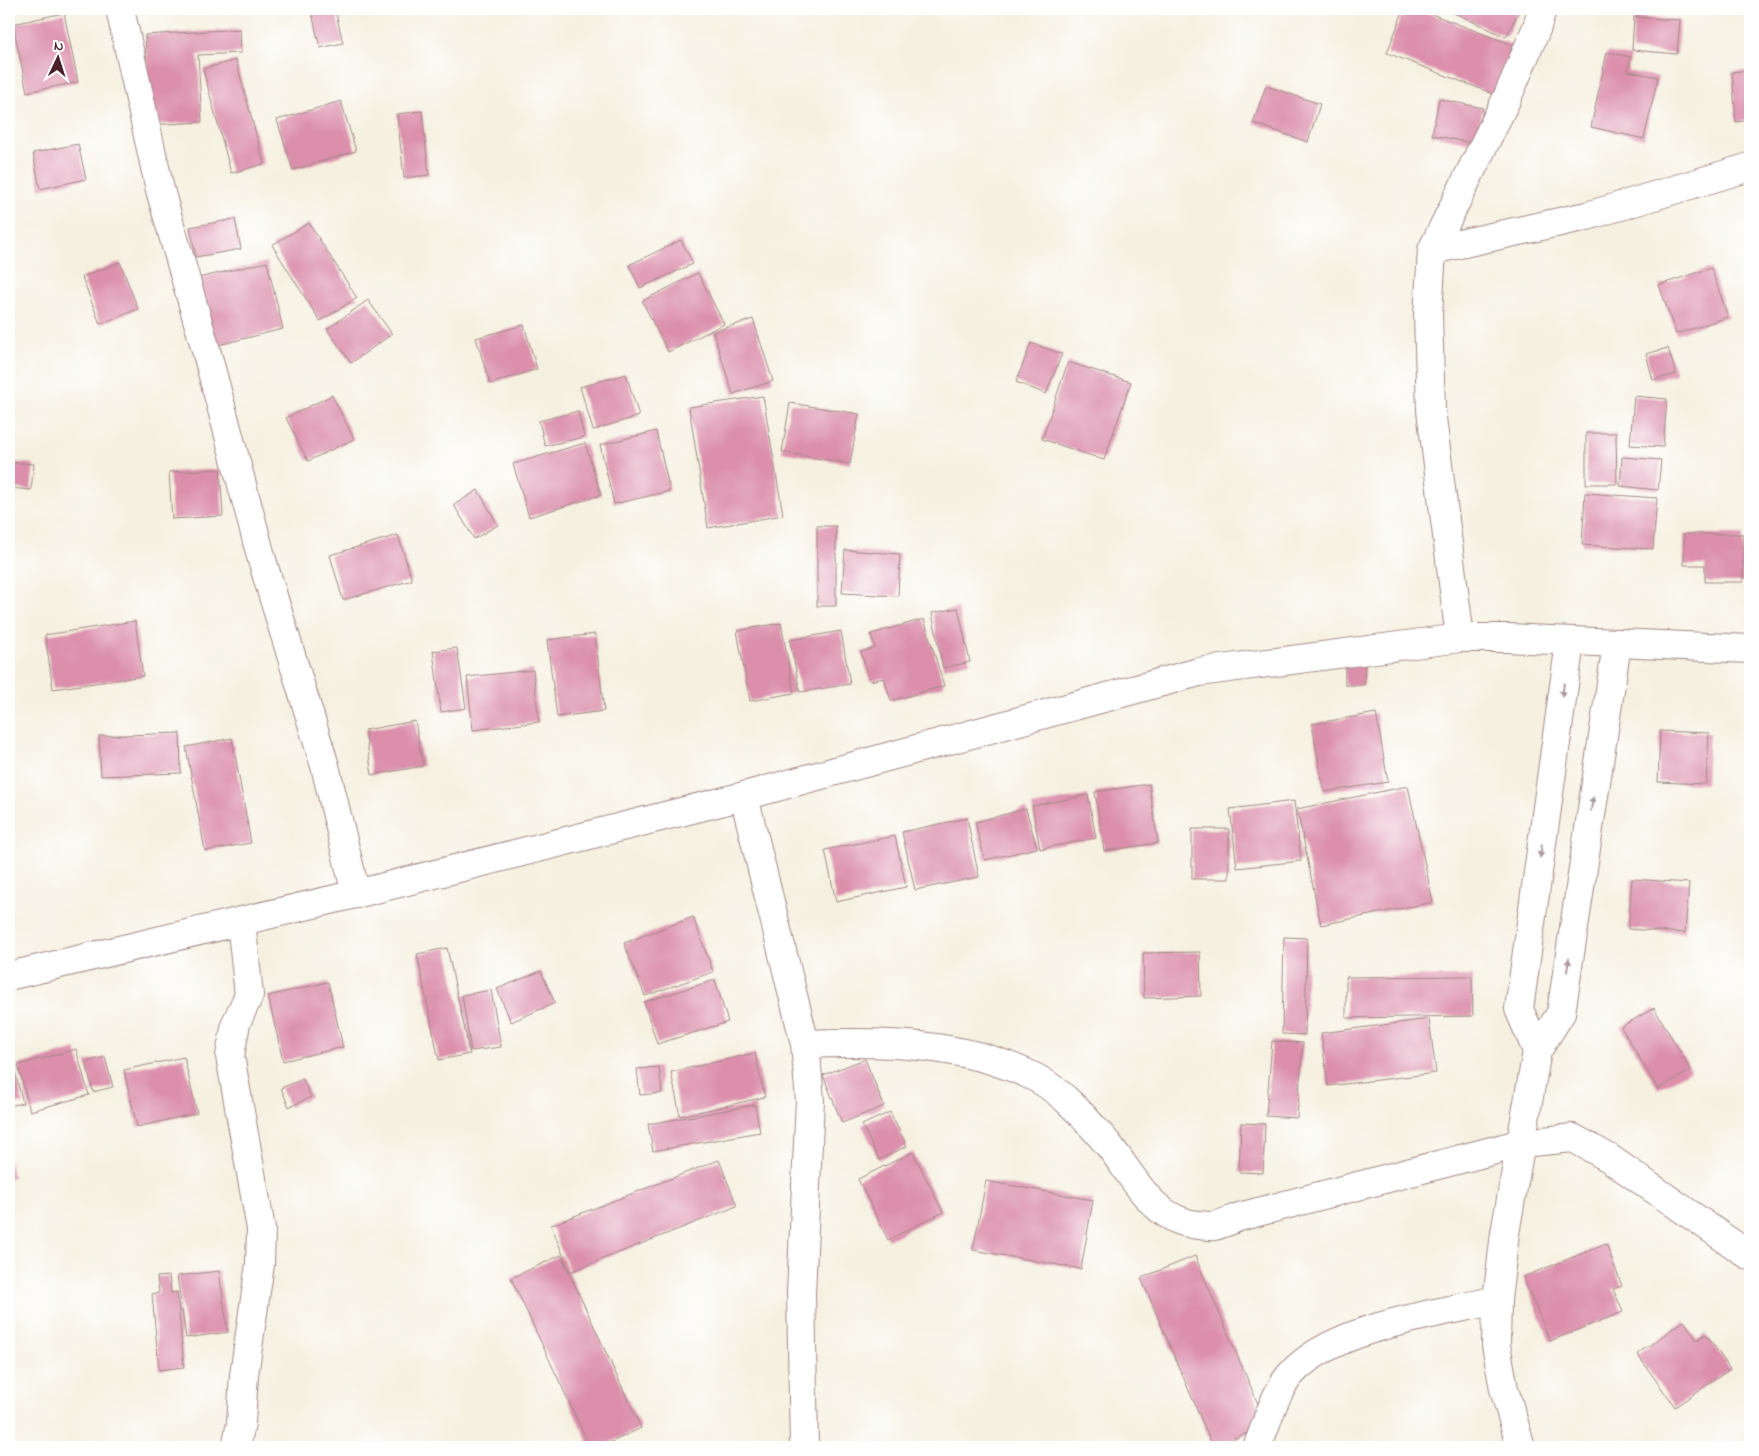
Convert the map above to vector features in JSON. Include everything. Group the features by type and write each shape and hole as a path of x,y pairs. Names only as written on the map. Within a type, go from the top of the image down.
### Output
{"street":[{"path":"120,9 160,190 208,357 262,560 325,766 356,894"},
{"path":"1460,638 1431,410 1428,315 1432,250 1507,98 1537,27 1542,9"},
{"path":"1432,250 1587,216 1750,167"},
{"path":"9,976 356,894 744,796 1199,672 1460,638 1508,638 1750,649"},
{"path":"1537,1051 1519,1009 1570,642"},
{"path":"1521,1447 1504,1388 1496,1345 1497,1300 1505,1232 1537,1051 1560,1013 1617,644"},
{"path":"744,796 804,1044 810,1100 801,1293 804,1447"},
{"path":"236,1447 241,1423 244,1375 260,1264 261,1229 230,1056 236,1023 249,995 241,920"},
{"path":"804,1044 848,1042 938,1048 995,1062 1038,1080 1073,1105 1108,1144 1145,1196 1172,1219 1187,1224 1213,1226 1239,1217 1522,1143 1573,1138 1610,1158 1750,1256"},
{"path":"1257,1447 1280,1392 1290,1376 1310,1356 1358,1332 1497,1300"}],"building":[{"path":"335,9 343,43 320,48 312,13"},
{"path":"1253,9 1269,9 1265,15"},
{"path":"1404,9 1418,9 1513,45 1494,94 1387,53"},
{"path":"1446,9 1520,9 1506,37"},
{"path":"64,13 78,82 27,92 13,24"},
{"path":"1634,17 1680,20 1677,54 1632,50"},
{"path":"240,29 241,53 198,55 202,122 150,125 145,35"},
{"path":"1607,52 1631,57 1628,71 1658,77 1644,139 1591,127"},
{"path":"236,60 264,164 231,173 203,69"},
{"path":"1750,70 1750,120 1736,122 1732,72"},
{"path":"1266,86 1320,104 1308,142 1253,123"},
{"path":"1439,99 1483,108 1476,144 1432,135"},
{"path":"341,101 356,151 293,170 277,120"},
{"path":"422,111 429,175 404,178 397,114"},
{"path":"78,144 86,179 40,189 33,153"},
{"path":"235,219 241,249 196,257 190,227"},
{"path":"309,223 357,298 320,321 272,245"},
{"path":"681,240 693,264 640,288 629,265"},
{"path":"120,262 138,309 100,324 82,277"},
{"path":"267,262 283,329 214,346 198,278"},
{"path":"1711,268 1728,317 1676,334 1659,285"},
{"path":"698,273 724,324 668,352 642,301"},
{"path":"368,300 392,334 351,363 327,329"},
{"path":"753,319 773,381 733,394 713,332"},
{"path":"524,325 537,369 490,384 476,338"},
{"path":"1031,343 1062,354 1046,394 1016,382"},
{"path":"1668,348 1676,374 1653,380 1646,354"},
{"path":"1068,362 1131,382 1104,460 1042,439"},
{"path":"626,374 639,416 593,430 580,387"},
{"path":"332,395 354,439 308,461 286,418"},
{"path":"763,396 783,515 708,528 689,407"},
{"path":"1634,396 1667,399 1663,447 1630,445"},
{"path":"790,403 859,414 850,464 782,452"},
{"path":"578,411 584,437 545,446 539,421"},
{"path":"656,431 670,491 614,504 600,445"},
{"path":"1586,433 1616,433 1617,484 1586,484"},
{"path":"585,443 601,495 529,517 513,464"},
{"path":"1622,457 1661,460 1658,490 1620,486"},
{"path":"9,462 34,464 31,490 9,488"},
{"path":"220,469 223,516 172,519 169,472"},
{"path":"478,490 498,525 474,539 454,505"},
{"path":"1585,493 1657,498 1653,549 1582,545"},
{"path":"817,526 836,526 836,606 817,606"},
{"path":"1684,534 1743,534 1743,582 1705,582 1705,565 1684,565"},
{"path":"398,535 412,580 343,600 330,555"},
{"path":"845,550 900,554 898,596 842,593"},
{"path":"958,608 970,662 943,668 932,613"},
{"path":"924,619 944,686 891,701 884,678 870,681 861,652 875,648 871,634"},
{"path":"135,621 143,676 53,689 45,635"},
{"path":"781,623 794,693 750,701 737,631"},
{"path":"841,631 850,684 800,692 790,640"},
{"path":"595,634 604,711 557,717 547,640"},
{"path":"457,648 466,708 441,712 433,651"},
{"path":"1345,665 1365,665 1364,685 1345,685"},
{"path":"533,670 539,722 473,730 467,677"},
{"path":"1376,713 1388,782 1324,792 1312,724"},
{"path":"415,721 423,766 372,775 365,730"},
{"path":"1660,731 1709,733 1706,784 1658,782"},
{"path":"180,733 181,773 101,776 99,736"},
{"path":"232,738 251,843 205,851 186,747"},
{"path":"1149,784 1158,843 1104,851 1095,792"},
{"path":"1408,786 1433,902 1321,925 1297,809"},
{"path":"1088,795 1096,838 1040,849 1032,806"},
{"path":"1294,801 1301,861 1237,868 1230,809"},
{"path":"1026,809 1037,848 985,860 975,822"},
{"path":"967,818 979,877 915,890 902,832"},
{"path":"1192,829 1229,829 1229,879 1192,879"},
{"path":"895,836 906,887 836,902 825,850"},
{"path":"1632,879 1689,883 1685,933 1628,929"},
{"path":"693,917 713,972 645,996 624,943"},
{"path":"1284,937 1307,938 1305,1035 1282,1034"},
{"path":"447,948 470,1054 439,1060 417,954"},
{"path":"1200,952 1201,996 1144,998 1143,953"},
{"path":"541,971 555,1003 511,1022 497,989"},
{"path":"1472,976 1473,1016 1346,1018 1346,977"},
{"path":"715,980 728,1022 657,1044 644,1002"},
{"path":"328,982 343,1047 283,1061 268,996"},
{"path":"491,990 501,1047 471,1051 462,995"},
{"path":"1654,1008 1691,1070 1658,1089 1621,1027"},
{"path":"1429,1019 1436,1073 1328,1086 1321,1033"},
{"path":"1272,1041 1303,1043 1297,1118 1266,1116"},
{"path":"76,1049 89,1095 30,1111 18,1065"},
{"path":"755,1053 765,1097 680,1116 671,1072"},
{"path":"105,1057 113,1087 93,1092 86,1062"},
{"path":"184,1057 197,1113 137,1127 124,1070"},
{"path":"865,1059 884,1106 842,1123 823,1075"},
{"path":"659,1067 662,1093 640,1095 637,1069"},
{"path":"15,1072 23,1103 9,1106 9,1073"},
{"path":"303,1079 311,1097 289,1107 281,1088"},
{"path":"755,1105 760,1132 653,1151 648,1124"},
{"path":"890,1112 907,1146 879,1160 862,1125"},
{"path":"1241,1123 1265,1124 1263,1173 1239,1172"},
{"path":"913,1152 943,1212 888,1240 858,1179"},
{"path":"9,1159 13,1177 9,1178"},
{"path":"719,1160 737,1206 570,1272 551,1225"},
{"path":"986,1181 1093,1200 1081,1269 973,1250"},
{"path":"1606,1244 1622,1286 1613,1289 1623,1312 1550,1341 1523,1277"},
{"path":"561,1255 641,1428 601,1447 590,1447 511,1278"},
{"path":"1195,1256 1267,1425 1213,1447 1141,1278"},
{"path":"219,1271 228,1332 186,1338 177,1276"},
{"path":"169,1276 171,1293 177,1292 184,1367 159,1370 152,1294 159,1293 157,1277"},
{"path":"1684,1321 1697,1340 1706,1334 1730,1369 1675,1407 1637,1354"}]}
